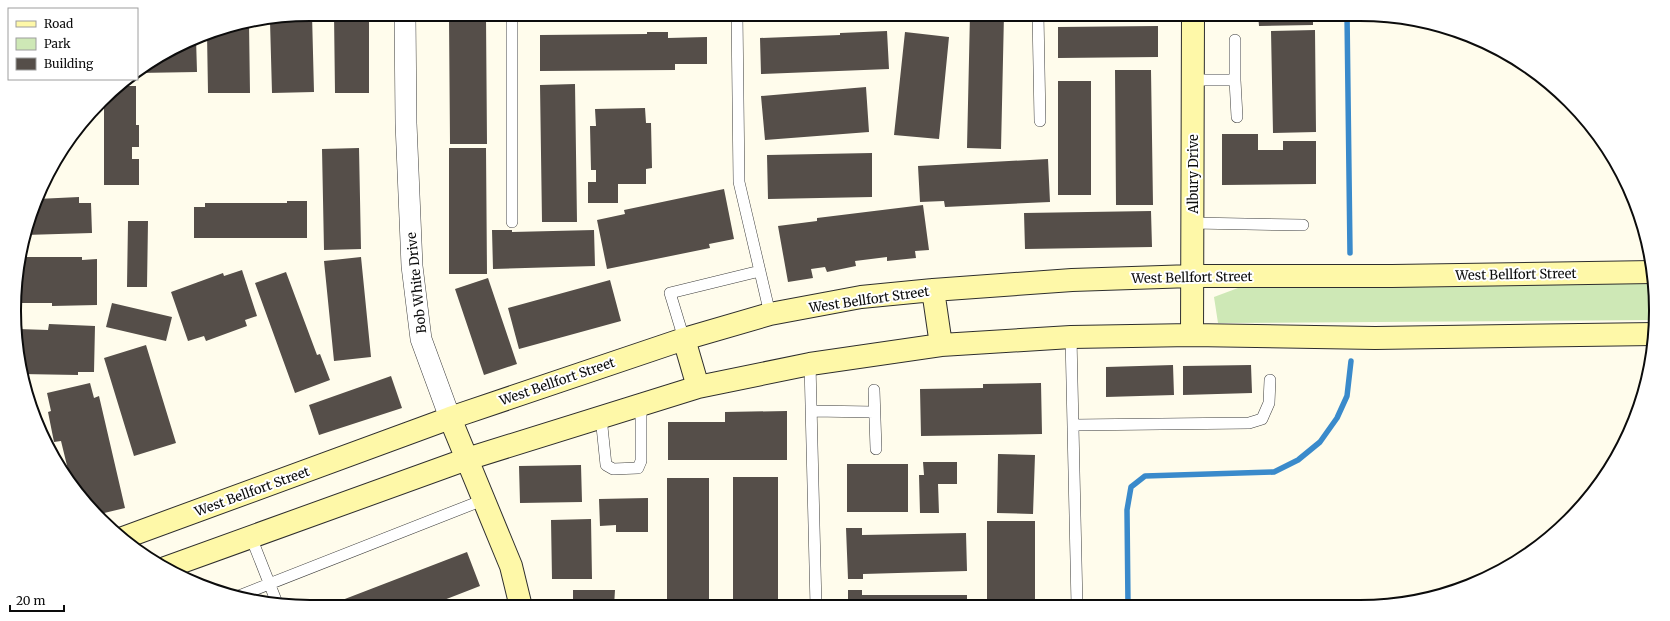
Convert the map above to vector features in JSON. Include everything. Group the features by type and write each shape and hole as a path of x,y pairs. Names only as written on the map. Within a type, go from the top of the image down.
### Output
{"main road":[{"name":"Albury Drive","path":"1192,335 1193,21"},
{"name":"West Bellfort Street","path":"134,540 450,418 684,339 770,314 861,297 1072,280 1192,276 1392,276 1647,272"},
{"path":"933,290 941,346"},
{"path":"173,565 466,459 698,387 810,364 941,346 1071,337 1192,335 1375,338 1648,334"},
{"path":"684,339 698,387"},
{"name":"Bob White Drive","path":"450,418 511,566 520,600"}],"street":[{"name":"Bob White Drive","path":"405,21 406,123 412,266 421,339 450,418"}],"lane":[{"path":"512,21 512,222"},
{"path":"737,21 739,182 770,314"},
{"path":"1038,21 1040,121"},
{"path":"1235,40 1236,117"},
{"path":"1193,80 1235,80"},
{"path":"1192,223 1303,225"},
{"path":"684,339 670,293 760,271"},
{"path":"1071,337 1077,600"},
{"path":"810,364 816,600"},
{"path":"1073,425 1249,423 1262,419 1269,403 1270,380"},
{"path":"874,390 876,449"},
{"path":"601,417 606,466 614,469 638,468 641,461 641,405"},
{"path":"812,411 874,412"},
{"path":"248,593 483,500"},
{"path":"251,537 275,598"}],"green space":[{"path":"1648,283 1648,320 1218,323 1214,297 1238,288"}],"building":[{"path":"312,21 314,92 272,93 270,24"},
{"path":"334,21 369,21 369,93 335,93"},
{"path":"449,21 486,21 487,144 450,144"},
{"path":"970,21 1004,21 1001,149 967,148"},
{"path":"1259,21 1313,21 1313,25 1259,26"},
{"path":"1158,26 1158,57 1058,58 1058,27"},
{"path":"249,28 250,93 208,93 207,40 217,36"},
{"path":"1315,30 1316,132 1273,133 1271,31"},
{"path":"887,31 889,69 761,74 760,38 840,35 840,33"},
{"path":"647,32 668,32 668,38 707,37 707,64 675,64 675,70 540,71 540,35 647,34"},
{"path":"905,32 949,37 939,139 894,135"},
{"path":"196,45 197,72 146,73 182,51"},
{"path":"1115,70 1151,70 1153,205 1116,205"},
{"path":"1058,81 1091,81 1091,195 1058,195"},
{"path":"575,84 577,222 542,222 540,85"},
{"path":"128,86 136,86 136,125 139,125 139,147 132,147 132,159 139,159 139,185 104,185 104,108"},
{"path":"866,87 869,132 765,140 761,96"},
{"path":"645,108 646,123 651,123 652,168 646,169 646,184 618,184 618,203 588,203 588,182 596,182 596,170 591,170 590,126 596,126 595,109"},
{"path":"1222,134 1258,134 1258,150 1283,150 1283,141 1316,141 1316,184 1222,185"},
{"path":"359,148 361,249 324,250 322,149"},
{"path":"449,148 486,148 487,274 449,274"},
{"path":"872,153 872,197 768,199 767,155"},
{"path":"1048,159 1050,202 945,207 944,201 920,202 918,166"},
{"path":"724,189 734,239 709,244 710,248 607,269 597,220 625,214 624,210"},
{"path":"79,197 79,203 91,203 92,233 31,235 36,217 44,199"},
{"path":"287,201 307,201 307,238 194,238 194,207 205,207 205,203 287,203"},
{"path":"923,205 929,250 915,251 916,258 887,261 887,257 855,261 856,266 827,272 825,267 811,269 813,278 788,282 778,226 817,221 817,218"},
{"path":"1151,211 1152,247 1025,249 1024,213"},
{"path":"128,221 148,221 147,287 127,287"},
{"path":"492,230 512,230 512,232 594,230 595,266 493,269"},
{"path":"26,257 82,257 82,260 97,259 97,305 52,306 52,303 21,303 23,273"},
{"path":"361,257 371,357 334,361 324,261"},
{"path":"242,270 257,316 245,320 247,326 206,341 204,336 188,341 171,292 223,273 224,276"},
{"path":"286,272 317,355 320,354 330,380 295,393 255,283"},
{"path":"488,278 517,364 484,375 455,289"},
{"path":"610,280 621,321 519,349 508,308"},
{"path":"112,303 172,317 166,341 106,327"},
{"path":"49,324 95,326 94,372 78,372 78,375 29,374 23,348 22,329 48,330"},
{"path":"146,345 176,443 134,456 104,358"},
{"path":"1173,365 1174,395 1106,397 1106,367"},
{"path":"1251,365 1252,393 1183,395 1183,366"},
{"path":"391,376 402,408 319,435 309,405"},
{"path":"90,383 94,398 99,396 125,508 104,513 81,487 70,471 67,467 61,441 54,442 48,412 51,411 47,393"},
{"path":"1041,383 1042,434 921,436 920,389 983,388 983,384"},
{"path":"787,411 787,460 668,460 668,422 725,422 725,412"},
{"path":"998,454 1035,455 1033,514 997,513"},
{"path":"923,462 957,462 957,484 938,484 939,513 920,513 919,475 924,475"},
{"path":"847,464 908,464 908,512 847,512"},
{"path":"581,465 582,502 520,503 519,466"},
{"path":"733,477 778,477 778,600 733,600"},
{"path":"667,478 709,478 709,600 667,600"},
{"path":"648,498 648,532 616,532 616,525 600,526 599,499"},
{"path":"591,519 592,579 552,579 551,520"},
{"path":"987,521 1035,521 1035,600 987,600"},
{"path":"846,528 862,528 862,535 966,533 967,571 863,574 863,579 848,579"},
{"path":"467,552 480,586 444,600 342,600"},
{"path":"573,590 615,590 614,600 573,600"},
{"path":"848,590 862,590 862,595 967,595 967,600 848,600"}],"waterway":[{"path":"1347,21 1350,253"},
{"path":"1128,600 1127,510 1131,487 1145,476 1274,472 1298,460 1320,442 1337,418 1347,396 1351,361"}]}
